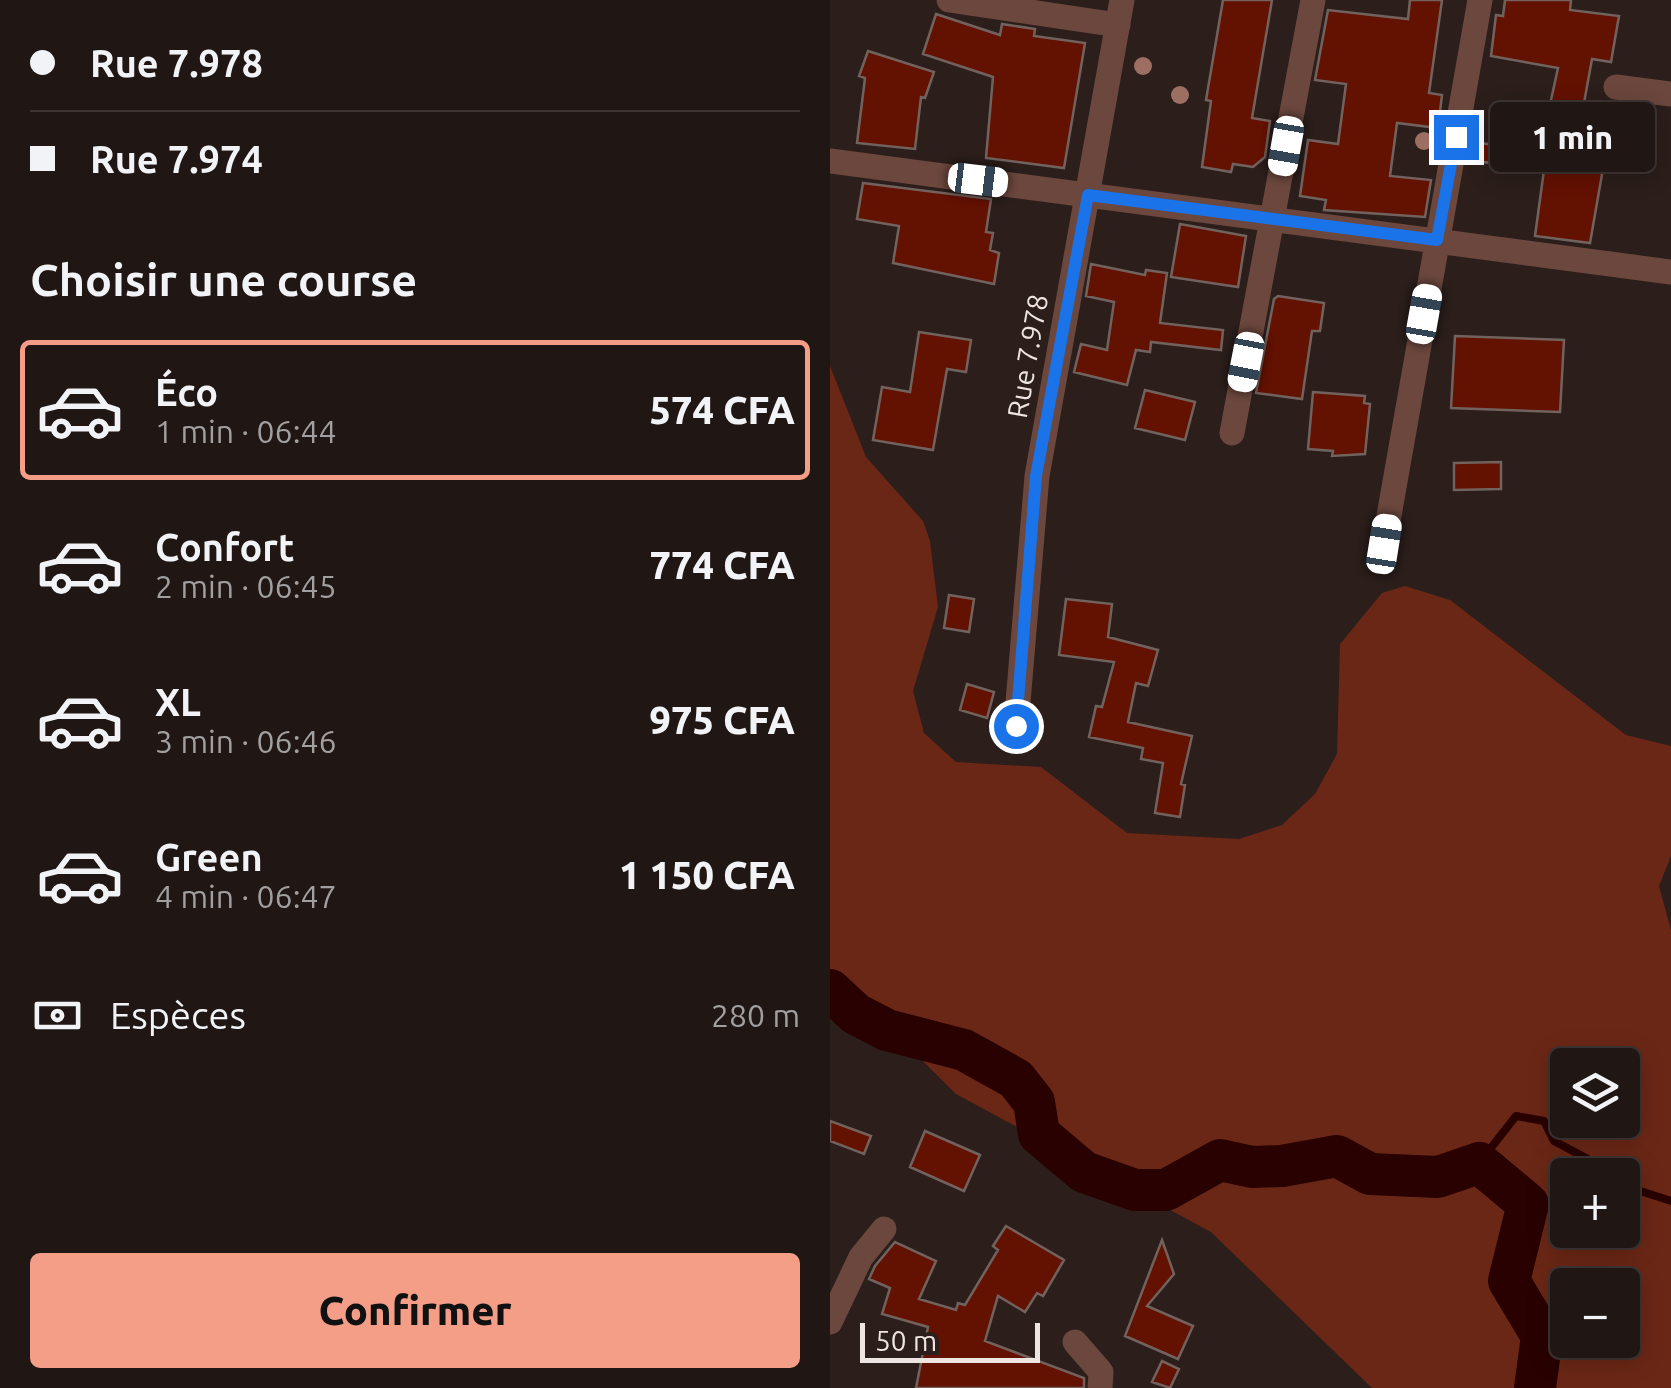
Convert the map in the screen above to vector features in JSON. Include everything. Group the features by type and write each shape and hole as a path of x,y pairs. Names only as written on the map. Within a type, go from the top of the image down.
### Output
{"street":[{"path":"949,0 1120,12"},
{"path":"1232,433 1313,0"},
{"path":"1384,544 1480,0"},
{"name":"Rue 7.978","path":"1016,726 1036,476 1120,12"},
{"path":"1616,86 1671,94"},
{"path":"830,161 1671,272"},
{"path":"830,1322 860,1257 884,1229"},
{"path":"1075,1342 1100,1372 1100,1388"}],"shaded area":[{"path":"830,366 866,457 923,521 930,541 938,607 913,691 924,733 956,762 1041,767 1127,833 1239,839 1282,825 1315,794 1337,754 1340,644 1382,593 1405,586 1450,600 1626,735 1671,746 1671,856 1659,886 1671,930 1671,1388 1372,1388 1211,1232 956,1094 830,969"}],"building":[{"path":"1223,0 1272,0 1252,118 1270,121 1265,157 1253,167 1233,164 1231,172 1202,167 1211,101 1206,100"},
{"path":"1410,0 1442,0 1429,93 1442,95 1438,128 1397,123 1390,176 1431,180 1425,217 1324,210 1326,200 1300,196 1308,140 1338,144 1346,84 1315,80 1328,10 1408,19"},
{"path":"1505,0 1571,0 1570,10 1619,16 1611,62 1592,59 1578,136 1608,140 1590,243 1535,236 1544,170 1468,160 1471,142 1535,150 1537,131 1544,132 1558,68 1491,56 1496,15 1503,16"},
{"path":"936,14 1000,35 1002,24 1035,29 1034,36 1085,43 1064,168 986,158 993,77 923,54"},
{"path":"868,51 934,72 925,98 921,97 915,149 857,143 865,78 859,76"},
{"path":"863,183 991,199 986,232 993,233 990,250 999,253 994,284 893,263 899,226 857,219"},
{"path":"1180,224 1246,236 1238,287 1171,277"},
{"path":"1091,264 1145,275 1146,270 1167,273 1160,323 1223,330 1221,350 1151,342 1150,352 1136,350 1127,385 1074,372 1081,344 1107,350 1114,302 1086,296"},
{"path":"1278,296 1324,303 1320,331 1312,331 1302,399 1256,393 1274,299"},
{"path":"919,332 971,340 966,372 947,369 933,450 873,440 882,387 910,392"},
{"path":"1455,336 1564,340 1560,412 1451,408"},
{"path":"1145,390 1195,402 1185,440 1135,428"},
{"path":"1313,392 1365,396 1364,403 1370,404 1365,454 1332,456 1333,451 1308,449"},
{"path":"1501,462 1501,489 1454,490 1454,463"},
{"path":"949,595 974,599 969,632 944,628"},
{"path":"1066,599 1112,604 1108,637 1158,650 1148,686 1136,683 1128,722 1192,736 1181,784 1185,785 1180,817 1155,813 1163,763 1141,759 1143,748 1089,737 1096,706 1102,707 1114,662 1059,655"},
{"path":"967,684 994,692 987,718 960,710"},
{"path":"830,1121 871,1136 864,1154 830,1141"},
{"path":"925,1131 980,1155 964,1191 910,1167"},
{"path":"1006,1226 1064,1260 1043,1296 1037,1293 1025,1312 998,1296 985,1341 1084,1378 1084,1388 916,1388 928,1327 882,1314 890,1288 869,1279 875,1266 895,1242 936,1261 919,1299 956,1310 958,1303 965,1305 998,1250 993,1246"},
{"path":"1162,1240 1174,1274 1147,1306 1193,1326 1178,1359 1125,1336"},
{"path":"1162,1361 1179,1369 1170,1388 1152,1382"}],"waterway":[{"path":"830,990 856,1014 887,1030 964,1050 1016,1079 1034,1102 1039,1134 1084,1172 1135,1190 1166,1190 1220,1160 1252,1167 1282,1166 1337,1156 1370,1174 1438,1177 1479,1163 1528,1204 1509,1281 1542,1336 1535,1388"},
{"path":"1479,1163 1516,1116 1544,1121 1554,1141 1586,1158"},
{"path":"1640,1191 1671,1201"}],"route":[{"path":"1016,726 1036,476 1088,195 1437,240 1456,137"}]}
